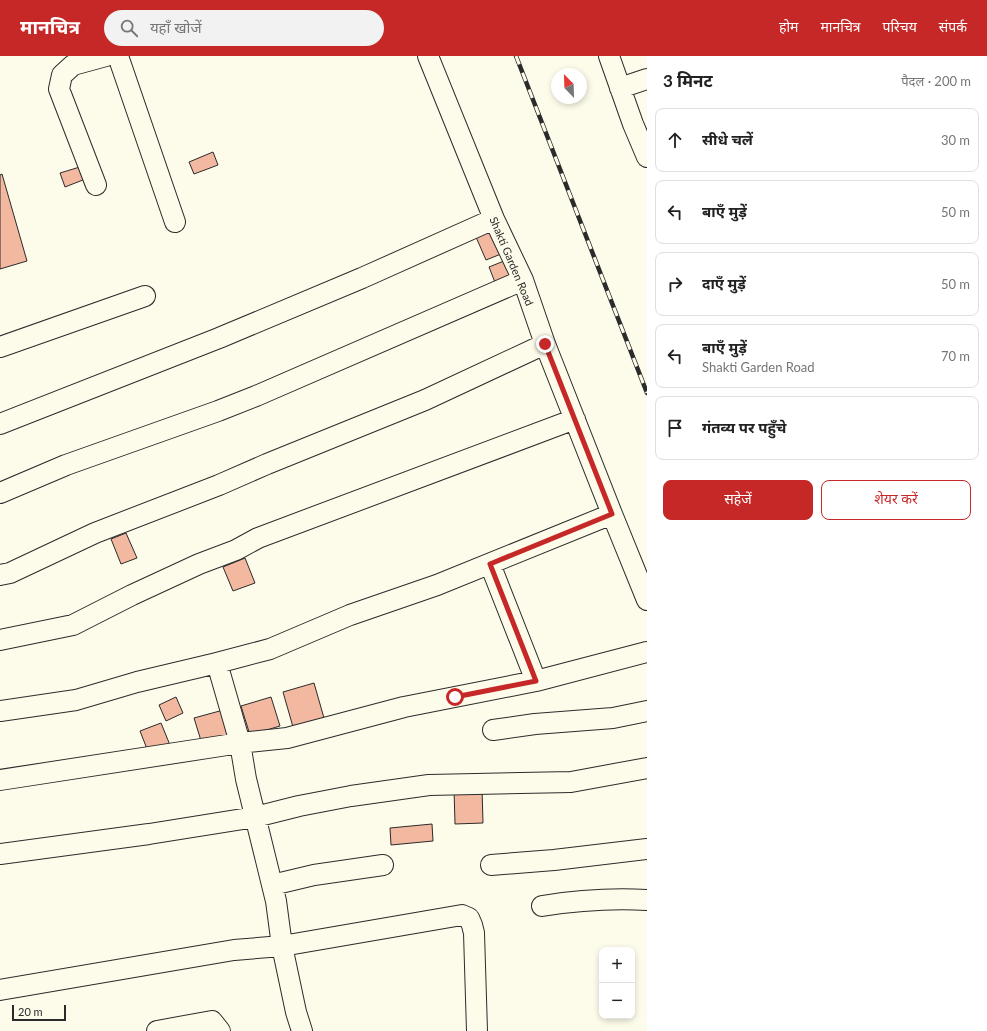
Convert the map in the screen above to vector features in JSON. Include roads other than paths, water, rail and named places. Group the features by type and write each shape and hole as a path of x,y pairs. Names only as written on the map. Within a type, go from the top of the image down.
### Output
{"street":[{"path":"96,185 59,89 62,75 73,64 106,56"},
{"path":"118,56 175,222"},
{"name":"Shakti Garden Road","path":"428,56 494,219 523,280 545,344 647,600"},
{"path":"609,56 647,157"},
{"path":"620,88 647,78"},
{"path":"0,424 219,338 362,278 494,219"},
{"path":"0,494 66,465 256,396 523,280"},
{"path":"0,347 145,296"},
{"path":"0,575 10,573 95,533 219,485 274,460 424,400 545,344"},
{"path":"0,640 72,625 132,595 199,564 236,550 258,538 575,418"},
{"path":"0,711 76,700 137,682 270,649 350,615 436,585 612,514"},
{"path":"490,564 536,681"},
{"path":"0,780 240,743 287,738 404,707 536,681 647,652"},
{"path":"217,663 240,743 246,779 276,901 282,946 296,1012 302,1031"},
{"path":"493,730 535,724 613,718 647,711"},
{"path":"0,854 149,834 255,816 336,799 429,785 571,782 647,768"},
{"path":"491,865 554,860 647,849"},
{"path":"272,885 314,875 382,864"},
{"path":"542,906 593,899 616,898 647,900"},
{"path":"0,990 234,950 282,946 462,915 469,918 474,933 477,1031"},
{"path":"157,1031 212,1021 220,1031"}],"railway":[{"path":"516,56 647,393"}]}
